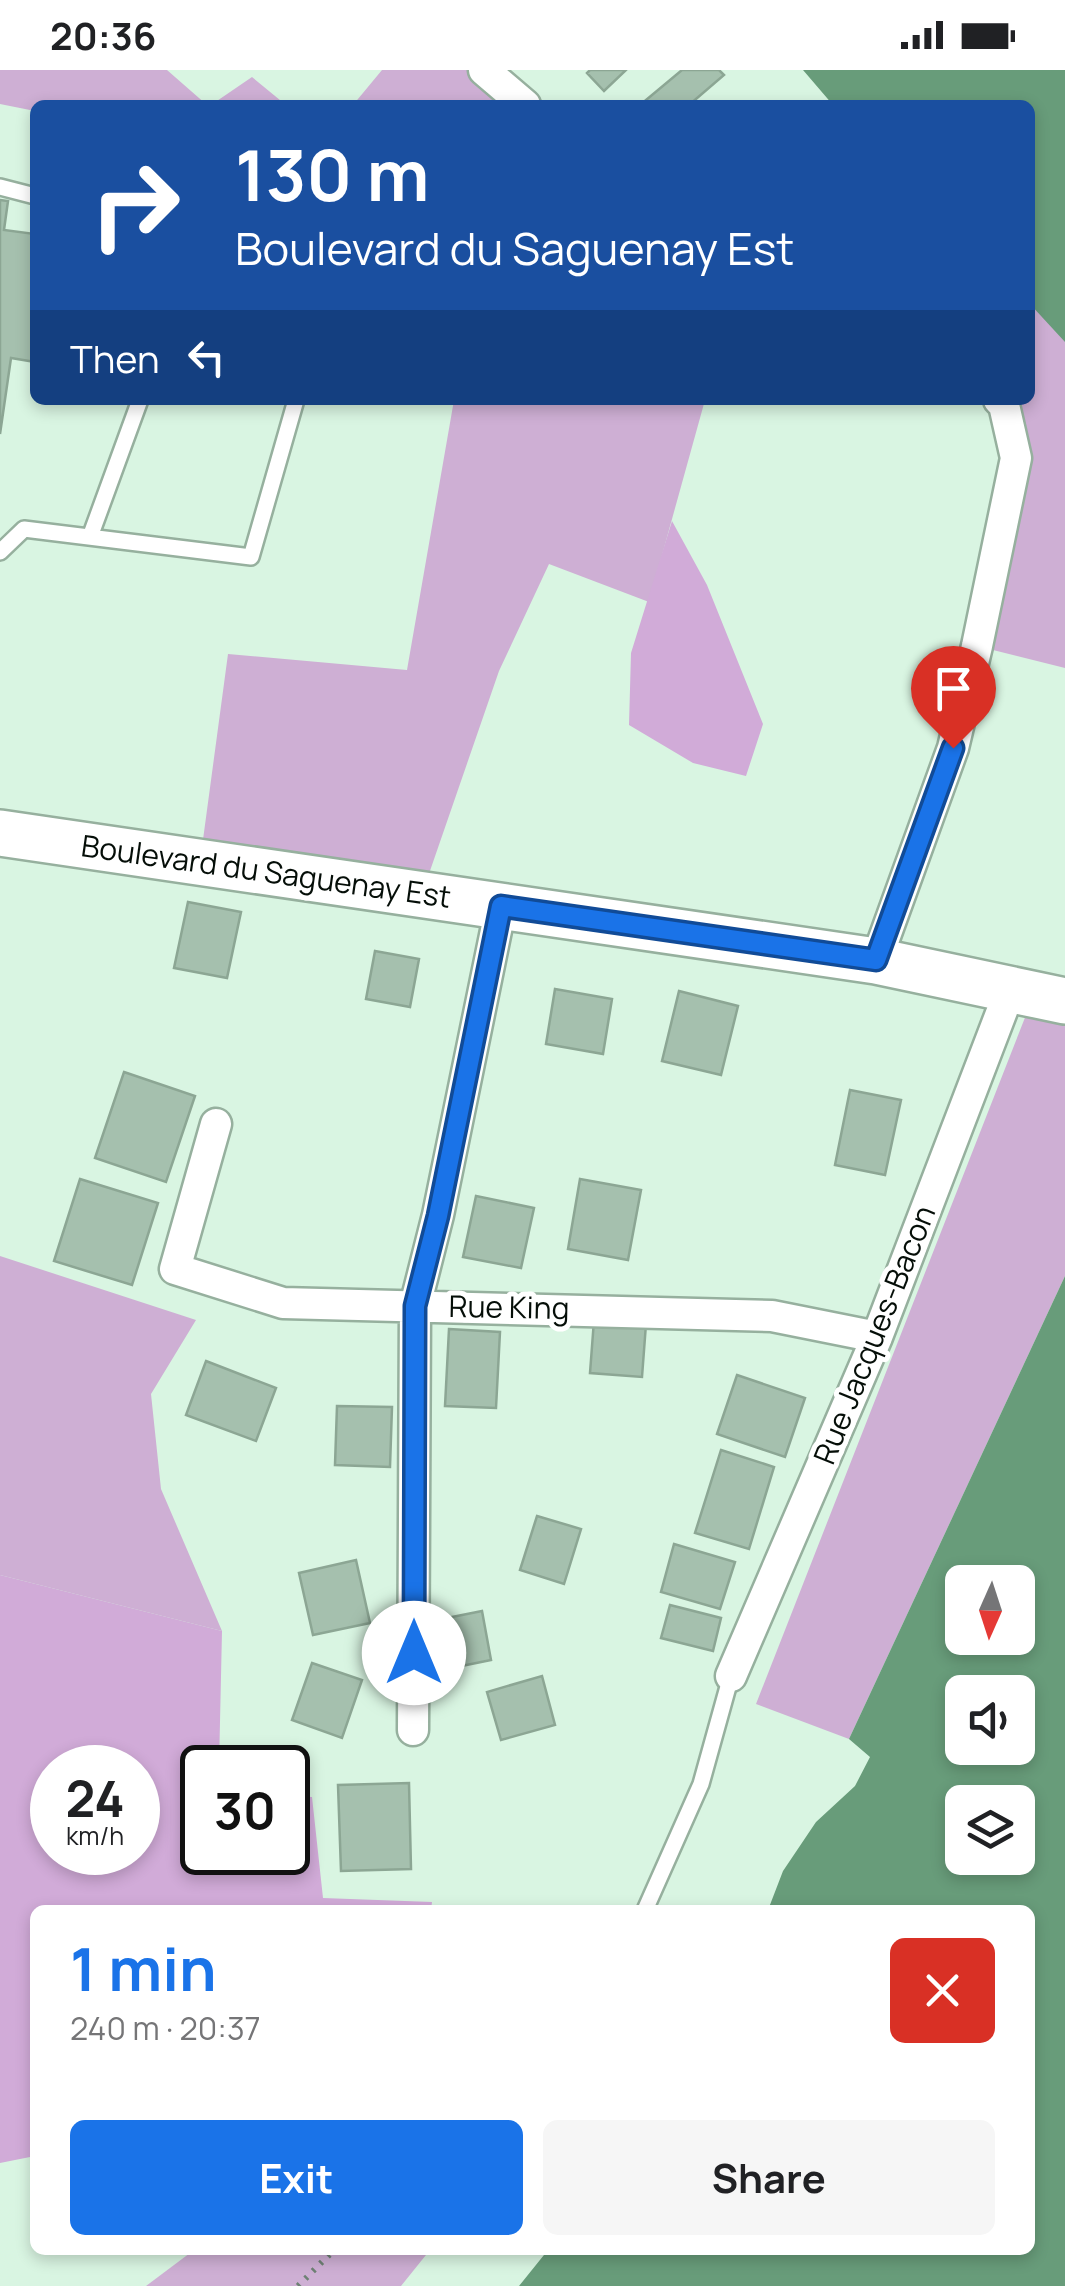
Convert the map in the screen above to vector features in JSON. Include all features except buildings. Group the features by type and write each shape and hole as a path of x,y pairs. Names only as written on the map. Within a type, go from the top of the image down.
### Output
{"main road":[{"name":"Boulevard du Saguenay Est","path":"0,833 876,960 1065,1001"}],"street":[{"path":"484,70 519,100"},
{"path":"876,960 953,748 977,646 1016,458 1004,405"},
{"path":"413,1730 415,1306 438,1216 501,906"},
{"name":"Rue Jacques-Bacon","path":"731,1676 877,1337 1010,990"},
{"name":"Rue King","path":"216,1124 175,1269 283,1303 772,1316 877,1337"}],"lane":[{"path":"0,187 30,195"},
{"path":"90,537 138,405"},
{"path":"0,552 24,529 251,557 295,405"},
{"path":"647,1905 701,1784 731,1676"}],"path":[{"path":"298,2286 329,2255"}],"shaded area":[{"path":"0,70 167,70 201,100 30,100 30,110 0,104"},
{"path":"382,70 484,70 519,100 357,100"},
{"path":"803,70 1065,70 1065,342 1035,309 1035,100 829,100"},
{"path":"252,77 280,100 218,100"},
{"path":"1035,308 1065,340 1065,668 977,646 1016,459 1000,405 1035,405"},
{"path":"453,405 704,405 649,602 549,564 499,671 422,894 200,862 228,654 407,670"},
{"path":"672,521 707,585 763,724 746,776 693,763 629,725 631,653"},
{"path":"1026,1015 1065,1024 1065,1276 849,1739 756,1704"},
{"path":"0,1256 196,1320 151,1394 161,1489 222,1631 0,1575"},
{"path":"1065,1276 1065,2286 519,2286 544,2255 1035,2255 1035,1905 770,1905 783,1871 816,1822 855,1786 870,1757 849,1739"},
{"path":"0,1575 222,1631 219,1745 180,1745 180,1875 310,1875 312,1797 323,1898 432,1902 432,1905 30,1905 30,2157 0,2163"},
{"path":"187,2255 426,2255 401,2286 146,2286"}],"route":[{"path":"414,1653 415,1306 438,1216 501,906 876,960 953,748"}]}
